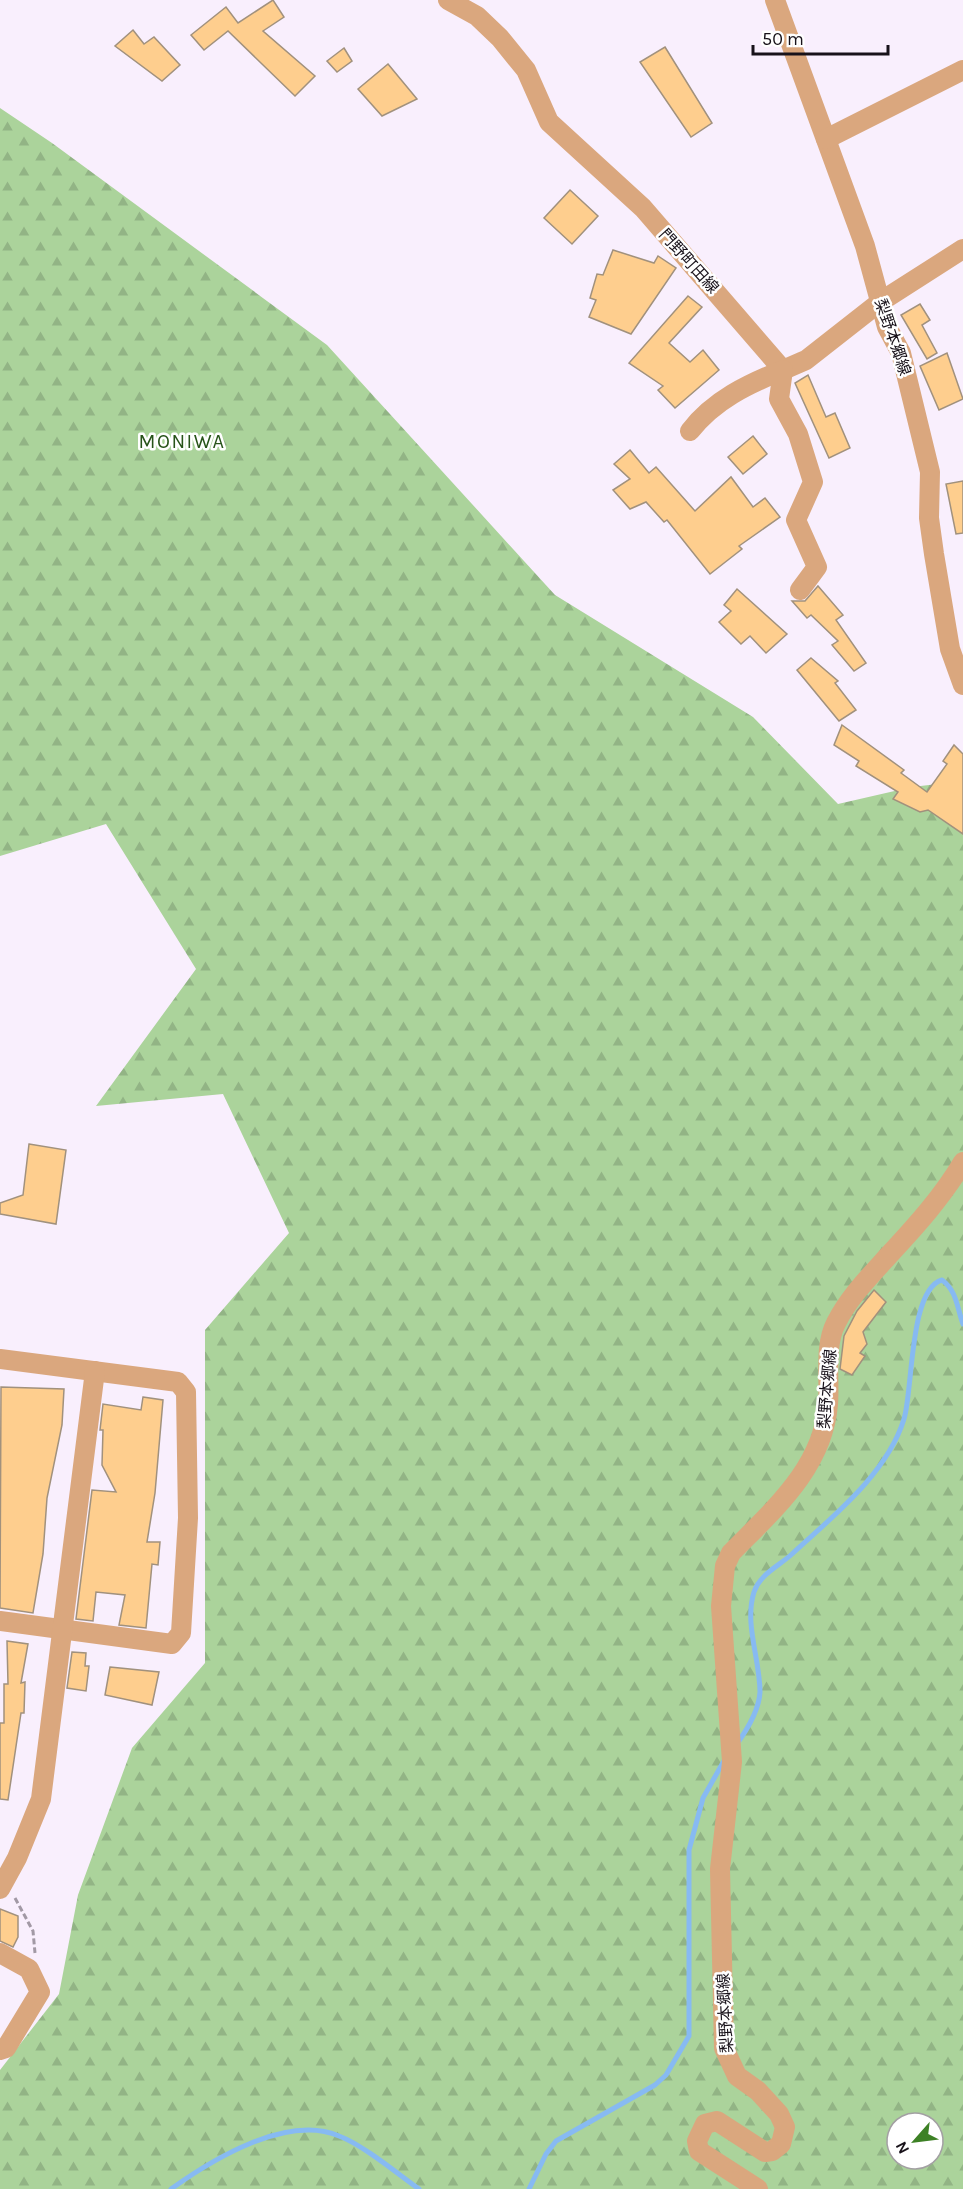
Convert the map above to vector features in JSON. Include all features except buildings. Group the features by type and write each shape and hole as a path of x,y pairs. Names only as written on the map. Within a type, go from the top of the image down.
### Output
{"street":[{"name":"門野町田線","path":"450,0 477,16 500,38 526,70 549,122 643,208 783,370"},
{"name":"梨野本郷線","path":"775,0 865,246 887,327 901,352 926,449 930,472 929,518 934,554 950,648 963,685"},
{"path":"826,139 963,70"},
{"path":"690,432 702,416 729,395 806,360 880,302 963,249"},
{"path":"783,370 779,399 798,435 813,482 796,520 817,567 800,590"},
{"name":"梨野本郷線","path":"758,2189 699,2151 697,2141 705,2124 717,2121 765,2152 772,2151 781,2144 785,2127 779,2114 758,2091 737,2076 724,2048 720,1869 730,1779 730,1739 721,1606 726,1566 731,1553 792,1491 823,1438 834,1325 862,1285 925,1215 963,1162"},
{"path":"0,1359 178,1382 186,1392 188,1518 181,1633 172,1644 0,1621"},
{"path":"2,1885 41,1799 95,1371"},
{"path":"0,1953 29,1969 40,1992 6,2048 0,2050"}],"path":[{"path":"2,1885 23,1910 33,1930 37,1967 34,1981"}],"green space":[{"path":"0,108 52,143 327,345 555,595 753,717 838,804 912,787 963,781 963,2189 0,2189 0,2070 59,1994 78,1895 132,1748 205,1663 205,1330 289,1233 223,1094 96,1106 196,969 106,824 0,856"}],"waterway":[{"path":"736,1745 752,1720 760,1692 751,1616 751,1604 757,1586 765,1575 841,1510 885,1458 904,1419 918,1321 923,1302 931,1287 942,1280 947,1284 954,1295 963,1324"},
{"path":"529,2189 546,2154 556,2141 655,2085 666,2075 689,2036 689,1850 703,1798 725,1759"},
{"path":"171,2189 229,2153 274,2135 297,2131 319,2131 348,2140 419,2189"}],"district":[{"name":"MONIWA","path":"182,441"}]}
